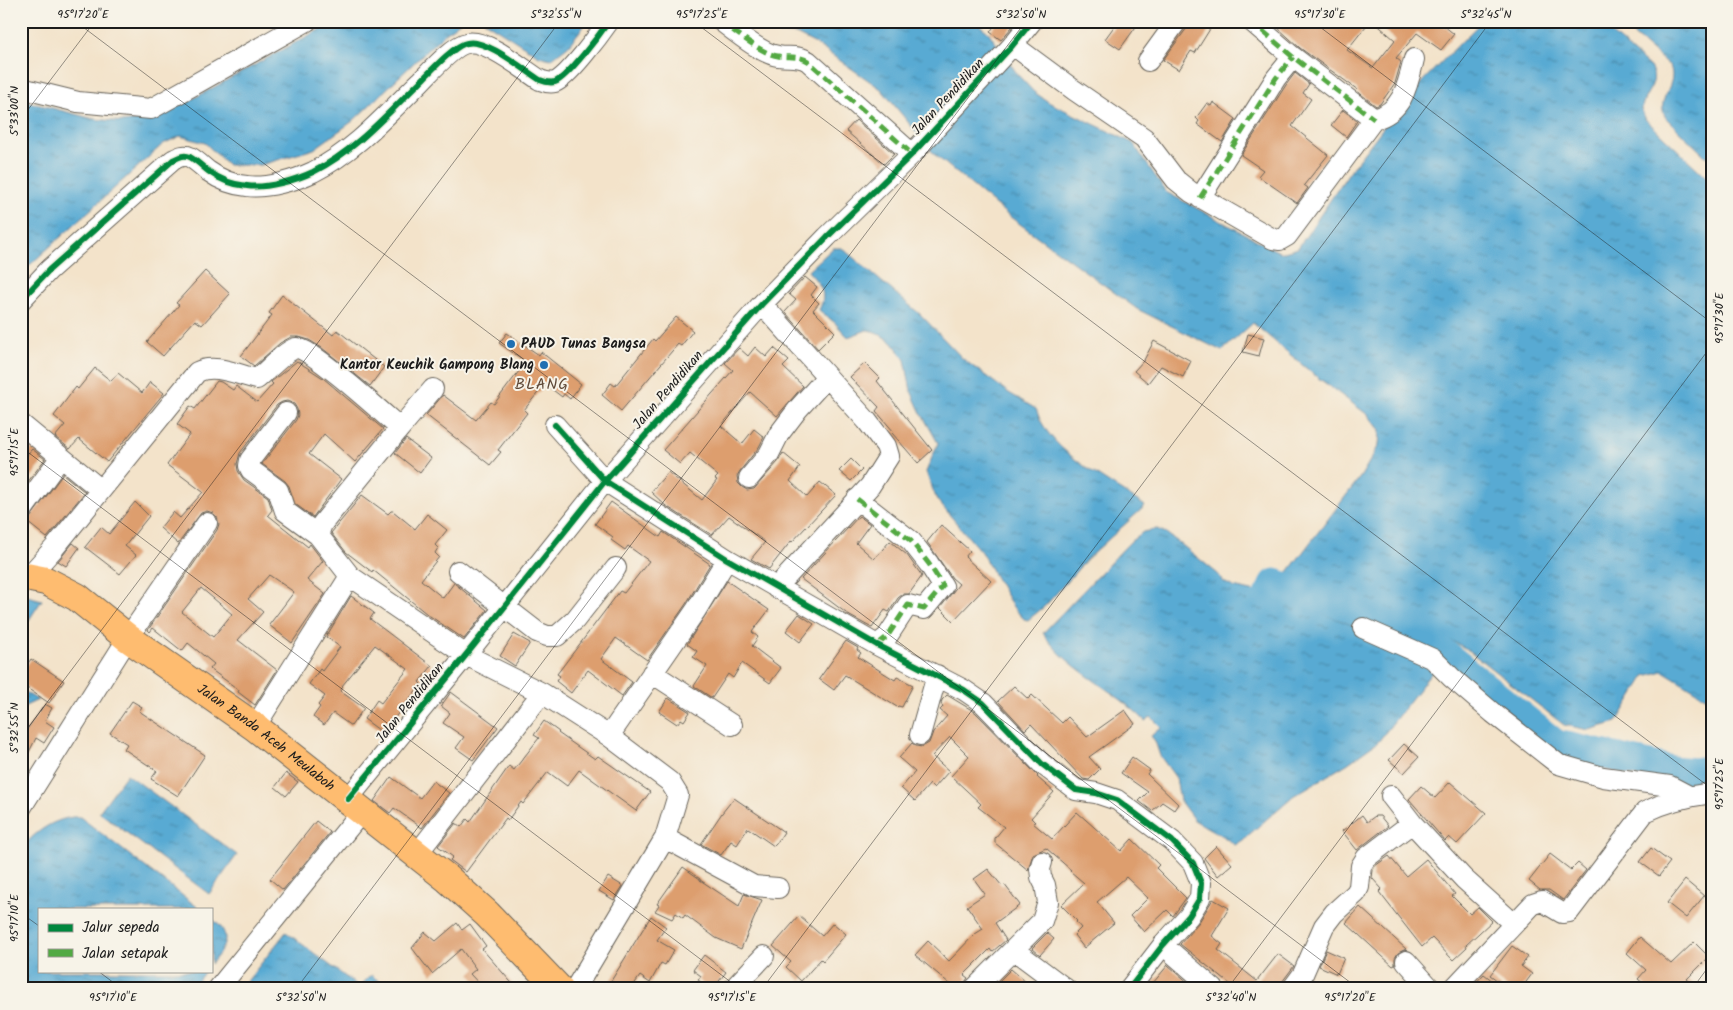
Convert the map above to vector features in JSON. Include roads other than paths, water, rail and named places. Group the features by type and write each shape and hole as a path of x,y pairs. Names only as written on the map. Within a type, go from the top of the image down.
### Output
{"highway":[{"name":"Jalan Banda Aceh Meulaboh","path":"25,576 46,581 77,597 128,638 255,727 355,804 448,879 487,914 559,989"}],"street":[{"path":"21,88 78,102 151,109 307,21"},
{"path":"21,300 49,270 173,160 182,155 190,157 210,173 249,187 297,180 321,168 350,148 440,62 467,42 480,44 494,50 540,80 556,82 585,53 610,21"},
{"path":"721,21 766,52 777,56 801,57 808,61 915,151"},
{"name":"Jalan Pendidikan","path":"218,989 466,655 605,481 762,304 827,236 915,151 1012,46 1032,21"},
{"path":"1148,62 1177,21"},
{"path":"1251,21 1293,57 1374,119"},
{"path":"1012,46 1144,138 1176,180 1200,198 1273,239 1280,240 1287,236 1374,119 1386,114 1395,107 1408,87 1414,59"},
{"path":"1200,198 1276,78 1293,57"},
{"path":"762,304 827,377 847,396 886,446 889,456 879,475 776,588"},
{"path":"25,576 101,490 198,372 206,368 216,368 257,379 293,349 299,347 306,350 336,373 400,428"},
{"path":"750,478 769,454 779,434 798,409 827,377"},
{"path":"318,535 322,524 432,389"},
{"path":"286,413 250,460 249,466 251,470 278,490 285,511 318,535 350,576 466,655 542,694 609,736 670,782 678,795 664,838 575,989"},
{"path":"21,424 101,490"},
{"path":"554,425 605,481 776,588 877,645 964,690 984,703 1042,764 1076,790 1096,793 1117,800 1172,840 1193,863 1201,883 1200,898 1189,916 1163,945 1129,989"},
{"path":"21,512 61,457"},
{"path":"857,499 911,541 943,586 924,610 908,605 887,637 877,645"},
{"path":"21,808 128,638 207,523"},
{"path":"609,736 696,610 727,559"},
{"path":"458,571 537,632 547,636 558,636 575,620 616,568"},
{"path":"255,727 350,576"},
{"path":"1363,628 1433,659 1493,713 1558,764 1603,777 1670,786 1689,796"},
{"path":"652,673 732,725"},
{"path":"920,735 937,676"},
{"path":"417,854 542,694"},
{"path":"1452,989 1533,904 1542,901 1562,913 1569,912 1645,812 1663,803 1689,796 1712,794"},
{"path":"1390,796 1412,823 1464,879 1514,924"},
{"path":"1292,989 1303,974 1324,926 1334,913 1356,893 1359,887 1361,866 1366,858 1412,823"},
{"path":"664,838 754,886 778,888"},
{"path":"974,989 1042,921 1048,902 1045,885 1040,878 1042,862"},
{"path":"1163,945 1214,989"},
{"path":"1014,950 1066,989"},
{"path":"733,989 764,956"},
{"path":"1406,961 1432,989"}],"water":[{"path":"335,21 461,21 443,35 353,121 314,149 261,165 228,165 205,143 180,136 163,144 21,273 21,100 94,119 123,122 145,119 185,103"},
{"path":"484,21 588,21 568,46 551,59 539,56"},
{"path":"754,21 975,21 989,33 1018,75 1034,92 1050,103 1133,143 1166,192 1281,253 1298,248 1350,171 1405,99 1482,21 1597,21 1650,67 1653,73 1653,83 1645,98 1642,109 1646,120 1706,177 1712,180 1712,701 1663,671 1645,676 1617,722 1589,730 1564,725 1465,648 1419,624 1284,577 1361,476 1379,445 1380,430 1368,415 1313,374 1253,323 1222,351 1137,309 1009,216 934,154 881,89 816,44 796,34 770,33"},
{"path":"1617,21 1712,21 1712,158 1705,156 1666,118 1663,104 1670,86 1672,73 1670,66"},
{"path":"833,248 842,248 921,315 963,359 1009,393 1036,409 1050,435 1074,458 1145,506 1087,559 1045,606 1028,620 1024,619 1013,607 981,552 937,500 926,472 938,443 911,391 905,360 893,343 876,332 867,330 848,337 819,310 822,304 823,293 808,271"},
{"path":"1157,529 1182,545 1218,574 1224,582 1233,587 1279,597 1322,613 1362,629 1436,667 1378,742 1347,764 1293,796 1235,845 1194,820 1180,801 1176,778 1160,756 1155,741 1151,736 1161,727 1151,717 1145,721 1120,699 1078,669 1053,646 1043,633 1130,542 1143,532"},
{"path":"21,594 42,600 21,632"},
{"path":"21,690 38,700 21,708"},
{"path":"127,774 237,855 209,894 99,812"},
{"path":"80,817 199,908 38,908 38,972 204,972 192,989 21,989 21,850 31,838 44,828 65,819"},
{"path":"212,919 225,935 220,951 212,963"},
{"path":"286,932 359,987 371,975 389,989 241,989"}],"waterway":[{"path":"1268,595 1275,583 1347,607 1415,635 1439,649 1556,744 1672,770 1694,772 1712,769"}],"place":[{"name":"PAUD Tunas Bangsa","path":"511,344"},
{"name":"Kantor Keuchik Gampong Blang","path":"544,365"}],"district":[{"name":"BLANG","path":"542,384"}]}
